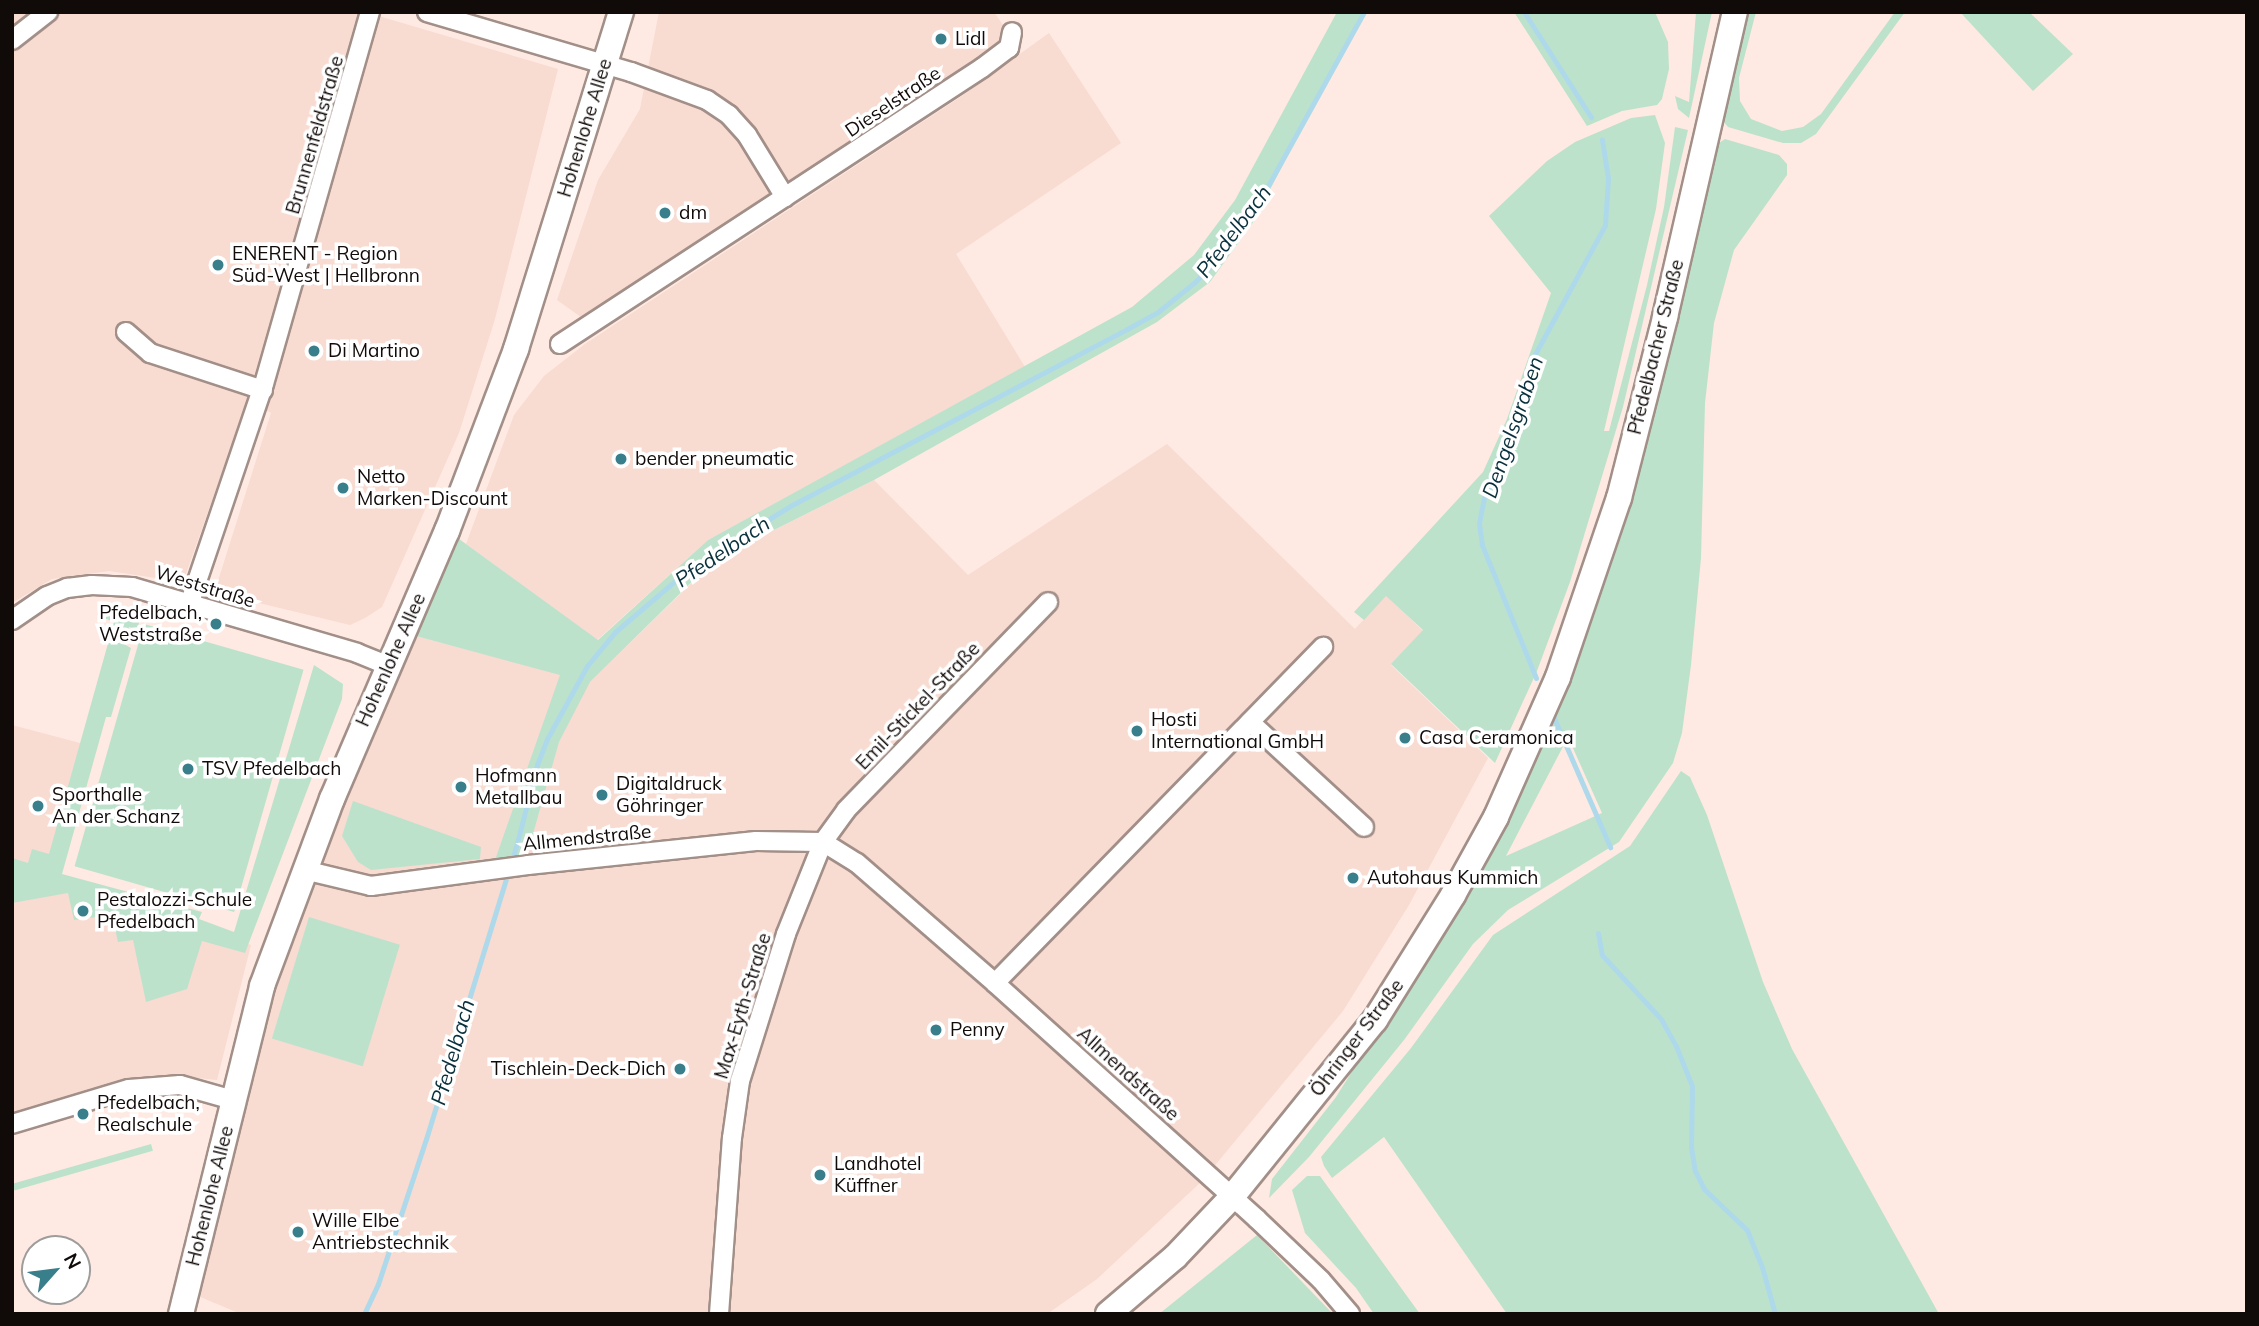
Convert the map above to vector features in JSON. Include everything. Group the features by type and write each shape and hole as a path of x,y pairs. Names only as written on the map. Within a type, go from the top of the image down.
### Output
{"main road":[{"name":"Hohenlohe Allee","path":"181,1314 262,986 304,870 447,531 516,349 621,12"},
{"name":"Pfedelbacher Straße","path":"1558,677 1619,498 1665,317 1735,12"},
{"name":"Öhringer Straße","path":"1108,1314 1175,1257 1232,1197 1375,1020 1453,895 1496,817 1558,677"}],"street":[{"path":"12,40 48,12"},
{"name":"Brunnenfeldstraße","path":"190,603 262,390 370,12"},
{"path":"428,12 606,64 701,98 729,115 747,135 785,197"},
{"name":"Dieselstraße","path":"560,344 982,68 1009,48 1012,32"},
{"path":"125,332 150,353 262,390"},
{"name":"Weststraße","path":"12,620 47,596 66,588 92,585 132,587 356,653 389,666"},
{"name":"Emil-Stickel-Straße","path":"822,842 846,810 1048,602"},
{"path":"995,983 1323,647"},
{"path":"1250,722 1364,827"},
{"name":"Allmendstraße","path":"304,870 371,886 528,865 756,841 822,842 857,863 995,983 1232,1197 1321,1280 1350,1314"},
{"name":"Max-Eyth-Straße","path":"719,1314 732,1138 740,1081 786,934 822,842"},
{"path":"12,1124 129,1088 180,1085 233,1100"}],"shaded area":[{"path":"12,12 365,12 558,69 495,319 459,433 382,607 365,618 350,625 239,598 217,584 271,413 268,411 244,411 183,582 109,571 52,579 12,603"},
{"path":"659,12 994,12 1007,31 1002,45 581,317 557,300 598,180 640,109"},
{"path":"1049,33 1121,143 956,254 1025,367 708,540 597,640 466,544 514,415 544,376 585,344 959,98"},
{"path":"1167,444 1355,629 1386,595 1423,631 1391,665 1488,758 1409,905 1343,1011 1202,1181 1097,1279 1047,1314 241,1314 198,1296 270,983 416,636 590,682 715,560 874,480 968,575"},
{"name":"Pestalozzi-Schule Pfedelbach","path":"12,725 95,747 58,877 251,945 217,1080 179,1076 126,1079 12,1115"}],"green space":[{"path":"1337,12 1367,12 1324,86 1252,224 1210,282 1157,322 874,480 714,560 590,682 559,742 527,855 495,860 560,675 416,636 455,536 598,640 708,540 1132,307 1194,255 1235,200"},
{"path":"1514,12 1655,12 1668,42 1669,69 1662,99 1657,105 1622,111 1587,126"},
{"path":"1696,12 1712,12 1689,118 1678,109 1675,96 1689,102"},
{"path":"1744,12 1756,12 1739,78 1740,101 1751,119 1782,131 1803,127 1821,114 1895,12 1905,12 1816,134 1801,143 1783,143 1728,127 1723,121 1721,114"},
{"path":"1960,12 2029,12 2073,54 2033,91"},
{"path":"1655,115 1665,143 1656,209 1604,431 1609,431 1647,285 1664,207 1675,127 1688,130 1623,407 1570,582 1537,671 1495,763 1391,664 1423,630 1386,596 1364,620 1354,612 1483,472 1507,419 1551,293 1489,216 1547,161 1575,142 1631,118"},
{"path":"1725,139 1779,155 1787,164 1787,175 1734,250 1714,323 1705,403 1701,558 1682,733 1673,763 1619,842 1508,910 1473,944 1404,1040 1309,1157 1269,1198 1272,1179 1336,1097 1479,869 1562,692 1713,147","holes":["1568,737 1602,813 1506,856"]},
{"path":"99,604 117,604 143,611 137,629 129,627 124,644 131,648 111,717 106,717 62,874 202,912 199,919 234,932 314,665 343,684 342,699 245,953 202,941 187,989 146,1002 133,940 118,942 112,915 74,920 68,893 12,903 12,858 28,863 32,849 49,854 114,622 97,615"},
{"name":"TSV Pfedelbach","path":"144,624 304,670 234,912 75,866"},
{"path":"1681,771 1690,777 1707,815 1763,982 1792,1049 1939,1314 1507,1314 1384,1137 1332,1178 1324,1166 1321,1157 1411,1048 1493,935 1630,846"},
{"path":"353,801 481,847 480,859 371,870 358,862 342,836"},
{"path":"309,917 400,945 363,1066 272,1038"},
{"path":"151,1144 153,1151 15,1190 13,1184"},
{"path":"1307,1176 1320,1176 1420,1314 1374,1314 1356,1288 1305,1233 1292,1190"},
{"path":"1257,1235 1333,1314 1159,1314"}],"waterway":[{"name":"Pfedelbach","path":"364,1314 378,1284 426,1139 517,843 537,765 547,739 587,666 615,632 682,575 742,536 790,506 1127,329 1159,311 1195,282 1214,262 1264,193 1364,12"},
{"name":"Dengelsgraben","path":"1524,12 1591,117"},
{"name":"Dengelsgraben","path":"1536,678 1482,545 1479,523 1484,498 1534,356 1605,225 1608,178 1602,139"},
{"name":"Dengelsgraben","path":"1554,718 1610,847"},
{"name":"Dengelsgraben","path":"1598,933 1602,955 1661,1019 1676,1046 1692,1086 1691,1147 1695,1171 1704,1189 1747,1230 1762,1267 1775,1314"}],"place":[{"name":"Lidl","path":"941,39"},
{"name":"dm","path":"665,213"},
{"name":"ENERENT - Region Süd-West | Hellbronn","path":"218,265"},
{"name":"Di Martino","path":"314,351"},
{"name":"bender pneumatic","path":"621,459"},
{"name":"Netto Marken-Discount","path":"343,488"},
{"name":"Pfedelbach, Weststraße","path":"216,624"},
{"name":"Hosti International GmbH","path":"1137,731"},
{"name":"Casa Ceramonica","path":"1405,738"},
{"name":"TSV Pfedelbach","path":"188,769"},
{"name":"Hofmann Metallbau","path":"461,787"},
{"name":"Digitaldruck Göhringer","path":"602,795"},
{"name":"Sporthalle An der Schanz","path":"38,806"},
{"name":"Autohaus Kummich","path":"1353,878"},
{"name":"Pestalozzi-Schule Pfedelbach","path":"83,911"},
{"name":"Penny","path":"936,1030"},
{"name":"Tischlein-Deck-Dich","path":"680,1069"},
{"name":"Pfedelbach, Realschule","path":"83,1114"},
{"name":"Landhotel Küffner","path":"820,1175"},
{"name":"Wille Elbe Antriebstechnik","path":"298,1232"}]}
